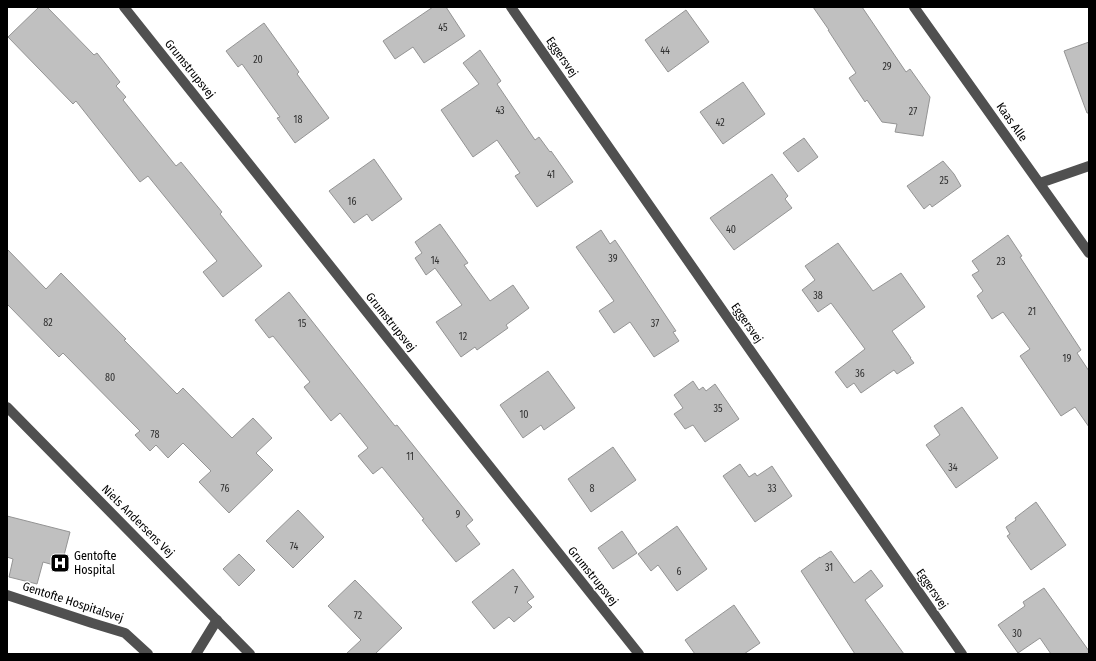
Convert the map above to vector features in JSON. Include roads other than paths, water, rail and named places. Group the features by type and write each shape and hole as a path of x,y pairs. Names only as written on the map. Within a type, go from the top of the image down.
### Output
{"street":[{"name":"Grumstrupsvej","path":"124,7 639,654"},
{"name":"Eggersvej","path":"511,7 962,654"},
{"name":"Kaas Alle","path":"914,7 1089,253"},
{"path":"1040,183 1089,166"},
{"name":"Niels Andersens Vej","path":"7,407 250,654"},
{"name":"Gentofte Hospitalsvej","path":"7,595 92,624 125,633 148,654"},
{"path":"196,654 217,620"}],"place":[{"name":"Gentofte Hospital","path":"60,563"}]}
